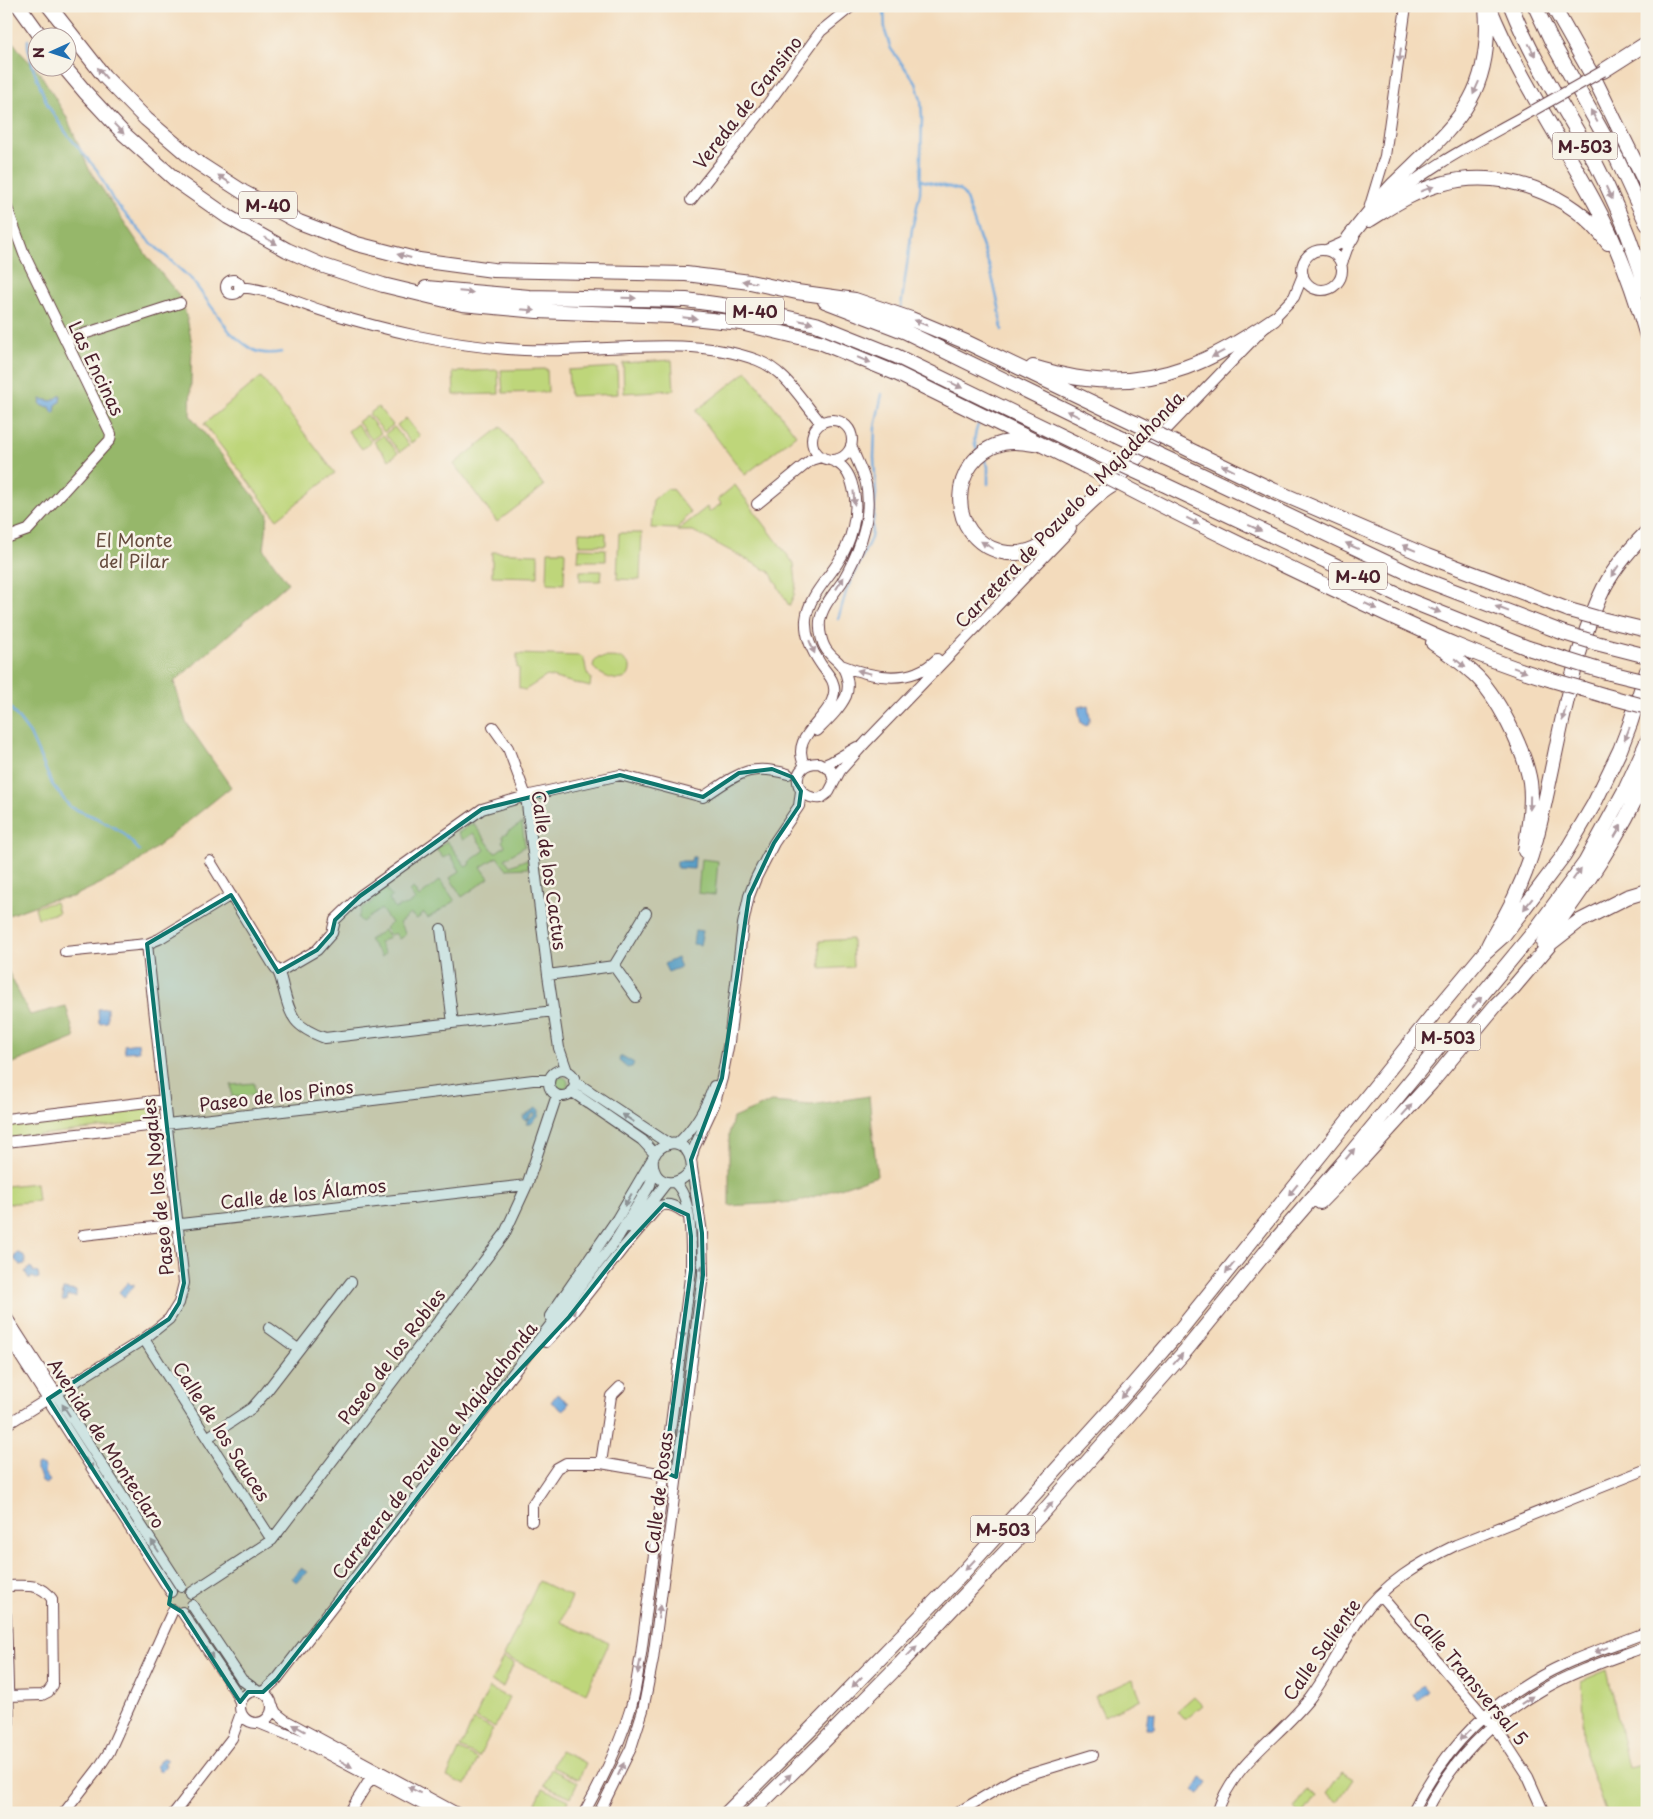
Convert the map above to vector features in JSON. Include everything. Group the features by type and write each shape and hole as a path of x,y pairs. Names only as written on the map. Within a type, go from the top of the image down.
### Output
{"highway":[{"path":"19,6 35,28"},
{"name":"M-40","path":"49,6 104,76 146,119 195,161 243,192 308,225 357,244 419,260 493,270 686,274 750,282 797,292 906,332 1117,435 1417,577 1564,633 1647,656"},
{"path":"1349,238 1367,220 1394,184 1447,133 1469,102 1478,84 1485,59 1488,6"},
{"name":"M-503","path":"1488,6 1508,49 1597,206 1627,274 1647,336"},
{"name":"M-503","path":"1511,6 1533,52 1611,196 1647,291"},
{"name":"M-503","path":"1534,6 1552,42 1618,159 1647,224"},
{"name":"M-503","path":"1556,8 1574,46 1597,84 1647,186"},
{"path":"1603,71 1647,43"},
{"name":"M-40","path":"73,78 124,134 178,182 228,218 287,250 321,265 383,285 529,297 686,300 743,308 816,324 896,356 1098,454 1413,602 1528,648 1589,667 1647,682"},
{"name":"M-503","path":"1367,220 1408,196 1443,183 1493,179 1518,184 1544,192 1577,212 1604,238 1627,274"},
{"path":"383,285 462,304 537,311 672,316 741,323 811,340 898,374 1248,549 1450,644 1524,672 1647,707"},
{"path":"797,292 855,300 912,319 1006,360 1272,490 1427,556 1569,610 1647,630"},
{"path":"1006,360 1085,379 1125,381 1163,375 1200,364 1242,341 1274,319"},
{"path":"1042,445 1013,442 995,446 986,450 974,461 963,478 960,498 963,518 974,536 989,547 1008,553 1020,553 1038,547 1056,535 1100,493 1115,484"},
{"name":"M-503","path":"1485,952 1519,886 1536,840 1580,650 1600,595 1616,569 1646,532"},
{"path":"1407,623 1474,674 1498,706 1519,746 1530,782 1530,821 1519,886"},
{"name":"M-503","path":"727,1813 953,1584 1130,1388 1176,1335 1485,952 1503,936 1564,855 1594,804 1620,750 1647,671"},
{"name":"M-503","path":"751,1813 822,1744 1018,1538 1138,1405 1218,1312 1233,1290 1347,1158 1537,928 1585,863 1607,826 1647,742"},
{"name":"M-503","path":"1496,1005 1574,902 1600,863 1626,818 1647,775"},
{"path":"1218,1312 1237,1297 1301,1222 1431,1083 1551,943 1578,922 1628,896 1647,891"}],"street":[{"name":"Vereda de Gansino","path":"691,200 772,98 821,31 852,6"},
{"path":"1367,220 1385,156 1406,6"},
{"path":"1349,238 1334,248 1320,250 1308,256 1302,268 1305,281 1315,289 1321,290 1333,287 1340,277 1341,266 1347,249 1367,220 1398,193 1418,178 1603,71"},
{"name":"Las Encinas","path":"6,205 24,254 111,436 110,440 28,530 6,538"},
{"path":"1326,250 1337,259 1341,266"},
{"name":"Carretera de Pozuelo a Majadahonda","path":"834,782 840,771 866,742 1274,319 1294,297 1303,274"},
{"path":"239,287 257,288 382,328 456,344 518,350 681,346 734,354 756,360 777,371 789,382 821,422"},
{"name":"Carretera de Pozuelo a Majadahonda","path":"1294,297 1315,289"},
{"path":"65,340 180,302"},
{"path":"851,445 847,453 839,458 811,460 755,501 807,457 813,448 813,431 821,422 830,419 844,423 850,431 851,445 866,484 867,510 866,522 857,553 845,576 822,611 820,633 829,653 841,665 853,670 881,676 906,676 931,666 960,638 972,632"},
{"path":"572,1086 642,1140 654,1156 654,1170 659,1178 671,1183 683,1180 691,1164 694,1148 709,1118 719,1089 727,1052 747,903 760,867 783,828 801,803 800,786 803,739 829,707 834,694 831,677 813,651 807,635 806,623 807,613 817,591 838,563 845,549 855,511 854,492 848,472 813,448"},
{"path":"807,744 848,692 848,684 841,665"},
{"name":"Calle de los Cactus","path":"493,727 508,748 526,796 555,1024 559,1048 567,1071"},
{"name":"Carretera de Pozuelo a Majadahonda","path":"824,764 866,742"},
{"path":"276,969 317,950 332,933 335,920 360,896 482,808 620,774 704,797 740,773 754,769 772,769 788,774 808,797 822,798 829,792 834,782 830,770 824,764 815,763 788,774"},
{"path":"794,814 817,798"},
{"path":"210,861 276,969 293,1017 300,1027 309,1032 325,1038 554,1011"},
{"path":"65,952 146,944 231,895"},
{"path":"614,966 646,913"},
{"path":"441,929 453,1023"},
{"name":"Paseo de los Nogales","path":"6,1425 144,1340 169,1319 179,1304 184,1283 146,944"},
{"path":"548,975 614,966"},
{"path":"614,966 636,997"},
{"name":"Calle de los Cactus","path":"552,1076 555,1024"},
{"path":"503,1388 546,1321 617,1219 654,1156 662,1146 673,1144 693,1128 707,1104 722,1061 730,1027"},
{"path":"560,1070 567,1071 573,1076 572,1086 564,1095 557,1094 551,1089 552,1076 560,1070"},
{"name":"Paseo de los Pinos","path":"6,1142 166,1125 533,1080 552,1076"},
{"path":"572,1086 688,1151 691,1164"},
{"name":"Paseo de los Robles","path":"191,1593 272,1540 504,1235 527,1185 557,1094"},
{"path":"6,1119 164,1100"},
{"name":"Calle de Rosas","path":"599,1813 631,1748 643,1710 653,1659 703,1275 702,1233 691,1164"},
{"name":"Carretera de Pozuelo a Majadahonda","path":"259,1691 277,1679 616,1240 650,1185 654,1170"},
{"name":"Carretera de Pozuelo a Majadahonda","path":"616,1240 671,1183"},
{"name":"Calle de Rosas","path":"584,1813 620,1740 631,1706 641,1654 691,1270 691,1236 688,1215 681,1188 671,1183"},
{"name":"Calle de los Álamos","path":"83,1235 527,1185"},
{"path":"503,1388 569,1317 658,1207 664,1204 670,1205 688,1215"},
{"path":"207,1438 252,1408 351,1282"},
{"name":"Avenida de Monteclaro","path":"6,1316 52,1397 171,1592"},
{"path":"269,1328 298,1349"},
{"name":"Avenida de Monteclaro","path":"6,1334 52,1397 181,1587"},
{"name":"Calle de los Sauces","path":"144,1340 272,1540"},
{"path":"601,1463 611,1396 620,1387"},
{"path":"532,1521 532,1505 557,1468 566,1463 601,1463 664,1472 676,1477"},
{"name":"Calle Saliente","path":"1217,1813 1241,1768 1310,1698 1360,1617 1394,1580 1411,1568 1456,1545 1647,1469"},
{"path":"6,1586 36,1587 47,1590 52,1598 53,1685 48,1692 42,1695 8,1696"},
{"path":"174,1813 230,1740 241,1714 240,1702 235,1692 178,1611 169,1604 168,1598 171,1592 181,1587 191,1593 193,1597 192,1605 188,1610 178,1611"},
{"name":"Calle Transversal 5","path":"1380,1595 1492,1725 1528,1777 1544,1813"},
{"path":"192,1605 242,1680 268,1695 276,1713 438,1813"},
{"path":"64,1813 109,1752 178,1611"},
{"path":"6,1615 9,1722 6,1729"},
{"path":"1412,1813 1428,1782 1450,1751 1484,1716 1526,1685 1565,1664 1647,1632"},
{"path":"1426,1813 1435,1794 1450,1772 1492,1725 1542,1690 1577,1673 1647,1646"},
{"name":"Carretera de Pozuelo a Majadahonda","path":"272,1704 277,1679"},
{"path":"240,1702 248,1692 259,1691"},
{"path":"230,1740 269,1717 272,1704"},
{"path":"241,1714 244,1718 303,1741 458,1813"},
{"path":"957,1813 1014,1779 1093,1755"},
{"path":"349,1813 374,1774"}],"highlighted area":[{"path":"772,769 792,777 801,791 799,806 774,843 749,896 722,1078 691,1160 702,1233 703,1275 676,1477 664,1472 691,1270 691,1236 688,1215 664,1204 624,1247 569,1317 503,1388 277,1679 263,1692 248,1692 240,1702 182,1612 169,1604 171,1592 48,1399 169,1319 179,1303 184,1283 147,944 231,895 278,972 317,950 332,933 335,920 360,896 482,809 620,775 703,797 739,773"}],"green space":[{"name":"El Monte del Pilar","path":"6,32 28,60 28,78 43,78 66,116 89,169 147,256 178,294 187,318 192,344 190,415 268,514 264,550 288,583 174,682 186,722 231,787 127,871 72,897 50,900 6,916"},
{"path":"672,360 674,390 624,393 623,363"},
{"path":"617,367 618,394 570,396 568,370"},
{"path":"547,369 548,392 503,393 501,370"},
{"path":"498,370 499,394 454,395 453,372"},
{"path":"747,371 796,435 745,475 696,411"},
{"path":"261,377 335,473 277,519 204,424"},
{"path":"378,407 393,425 384,432 369,414"},
{"path":"367,415 381,433 372,440 358,422"},
{"path":"406,418 420,436 411,443 397,425"},
{"path":"357,424 371,442 362,449 348,431"},
{"path":"394,427 409,445 400,452 385,434"},
{"path":"501,427 544,486 497,522 454,464"},
{"path":"383,435 398,453 389,460 374,442"},
{"path":"735,485 794,564 796,583 794,595 789,606 770,572 693,531 677,531 707,507 709,512 721,504 718,499"},
{"path":"668,488 672,489 691,513 676,529 651,528 653,500"},
{"path":"579,532 606,533 606,545 579,545"},
{"path":"619,533 642,533 640,580 617,579"},
{"path":"579,548 606,549 606,561 578,561"},
{"path":"548,551 565,551 564,584 547,583"},
{"path":"492,552 538,554 538,577 492,576"},
{"path":"580,571 602,571 601,581 580,581"},
{"path":"517,654 581,656 587,673 591,678 590,687 547,676 525,690 519,688"},
{"path":"598,658 620,658 630,666 629,673 621,679 602,675 593,667 594,662"},
{"path":"473,823 495,853 505,846 502,836 522,823 525,846 505,859 510,866 527,859 528,868 506,869 497,857 481,867 489,878 462,897 450,878 460,871 450,854 443,858 436,849 447,841 466,867 470,864 469,862 485,850 473,833 463,840 458,833"},
{"path":"701,859 718,861 715,895 698,893"},
{"path":"440,880 455,901 428,918 424,913 417,919 410,914 399,923 406,934 399,939 395,933 390,935 385,928 391,923 381,909 362,922 358,918 362,908 372,902 384,886 392,897 389,899 395,909 400,906 406,906 415,900 409,891 413,888 419,897"},
{"path":"55,902 58,913 38,918 35,907"},
{"path":"384,930 389,937 379,943 385,953 382,957 369,940"},
{"path":"852,939 853,967 821,969 819,941"},
{"path":"6,967 30,1015 66,1006 75,1038 6,1066"},
{"path":"560,1077 564,1077 568,1083 564,1089 560,1089 556,1085 556,1081"},
{"path":"254,1083 255,1095 232,1097 231,1085"},
{"path":"869,1096 877,1176 797,1202 729,1206 729,1134 733,1118 771,1102 811,1105"},
{"path":"157,1105 161,1108 162,1117 158,1121 6,1139 6,1123"},
{"path":"36,1183 38,1201 6,1204 6,1186"},
{"path":"66,1413 172,1583 169,1582 63,1415"},
{"path":"539,1581 572,1597 561,1622 609,1643 586,1693 504,1656"},
{"path":"503,1658 514,1663 503,1687 491,1682"},
{"path":"1607,1670 1629,1767 1647,1763 1647,1810 1638,1813 1606,1813 1585,1754 1581,1681"},
{"path":"1133,1679 1141,1699 1104,1716 1095,1696"},
{"path":"489,1688 509,1698 495,1727 475,1718"},
{"path":"1194,1696 1203,1705 1185,1720 1177,1711"},
{"path":"474,1720 493,1729 479,1757 460,1748"},
{"path":"459,1750 478,1759 466,1785 447,1777"},
{"path":"560,1751 586,1763 579,1779 552,1767"},
{"path":"551,1769 578,1782 571,1797 544,1785"},
{"path":"1342,1772 1353,1779 1338,1801 1327,1794"},
{"path":"543,1788 569,1800 563,1813 556,1813 536,1803"},
{"path":"1306,1790 1316,1796 1304,1813 1299,1813 1294,1809"}],"water":[{"path":"61,395 60,402 56,405 55,412 53,413 50,407 43,406 40,403 41,399 52,401"},
{"path":"1088,705 1090,719 1086,726 1081,723 1078,707"},
{"path":"692,857 695,857 694,869 677,868 677,861 691,861"},
{"path":"695,930 703,931 700,945 693,944"},
{"path":"677,958 681,967 668,972 664,964"},
{"path":"107,1008 107,1022 99,1023 98,1009"},
{"path":"138,1043 139,1051 125,1052 124,1045"},
{"path":"620,1057 624,1057 634,1063 632,1067 627,1068 619,1061"},
{"path":"536,1108 539,1109 539,1116 531,1124 526,1124 528,1120 535,1116 535,1113 527,1120 524,1120 523,1117"},
{"path":"18,1253 24,1257 25,1264 20,1265 15,1260 15,1255"},
{"path":"30,1267 34,1272 38,1273 39,1278 32,1277 30,1280 25,1272"},
{"path":"128,1282 131,1285 134,1284 134,1286 124,1297 119,1292"},
{"path":"63,1289 76,1291 76,1297 67,1296 66,1301 62,1301"},
{"path":"557,1394 569,1403 563,1411 551,1402"},
{"path":"39,1464 45,1467 44,1473 50,1481 46,1484 42,1482 36,1470 36,1465"},
{"path":"301,1568 307,1572 297,1583 292,1578"},
{"path":"1423,1685 1428,1691 1418,1700 1413,1695"},
{"path":"1148,1712 1155,1713 1154,1728 1146,1728"},
{"path":"162,1758 167,1759 167,1761 163,1763 166,1765 162,1771 159,1771 156,1766"},
{"path":"1201,1778 1208,1782 1200,1794 1194,1790"}],"waterway":[{"path":"884,6 885,31 891,49 916,83 921,100 920,193 912,229 901,307"},
{"path":"37,78 48,106 67,134 97,170 113,200 147,239 192,280 230,332 253,350 266,353 282,352"},
{"path":"920,180 960,190 965,196 990,268 1002,330"},
{"path":"838,619 847,589 871,538 876,494 875,427 882,394"},
{"path":"978,425 975,441 978,451"},
{"path":"984,459 988,466 988,484"},
{"path":"6,702 30,734 52,784 70,807 99,819 122,832 140,851"}]}
